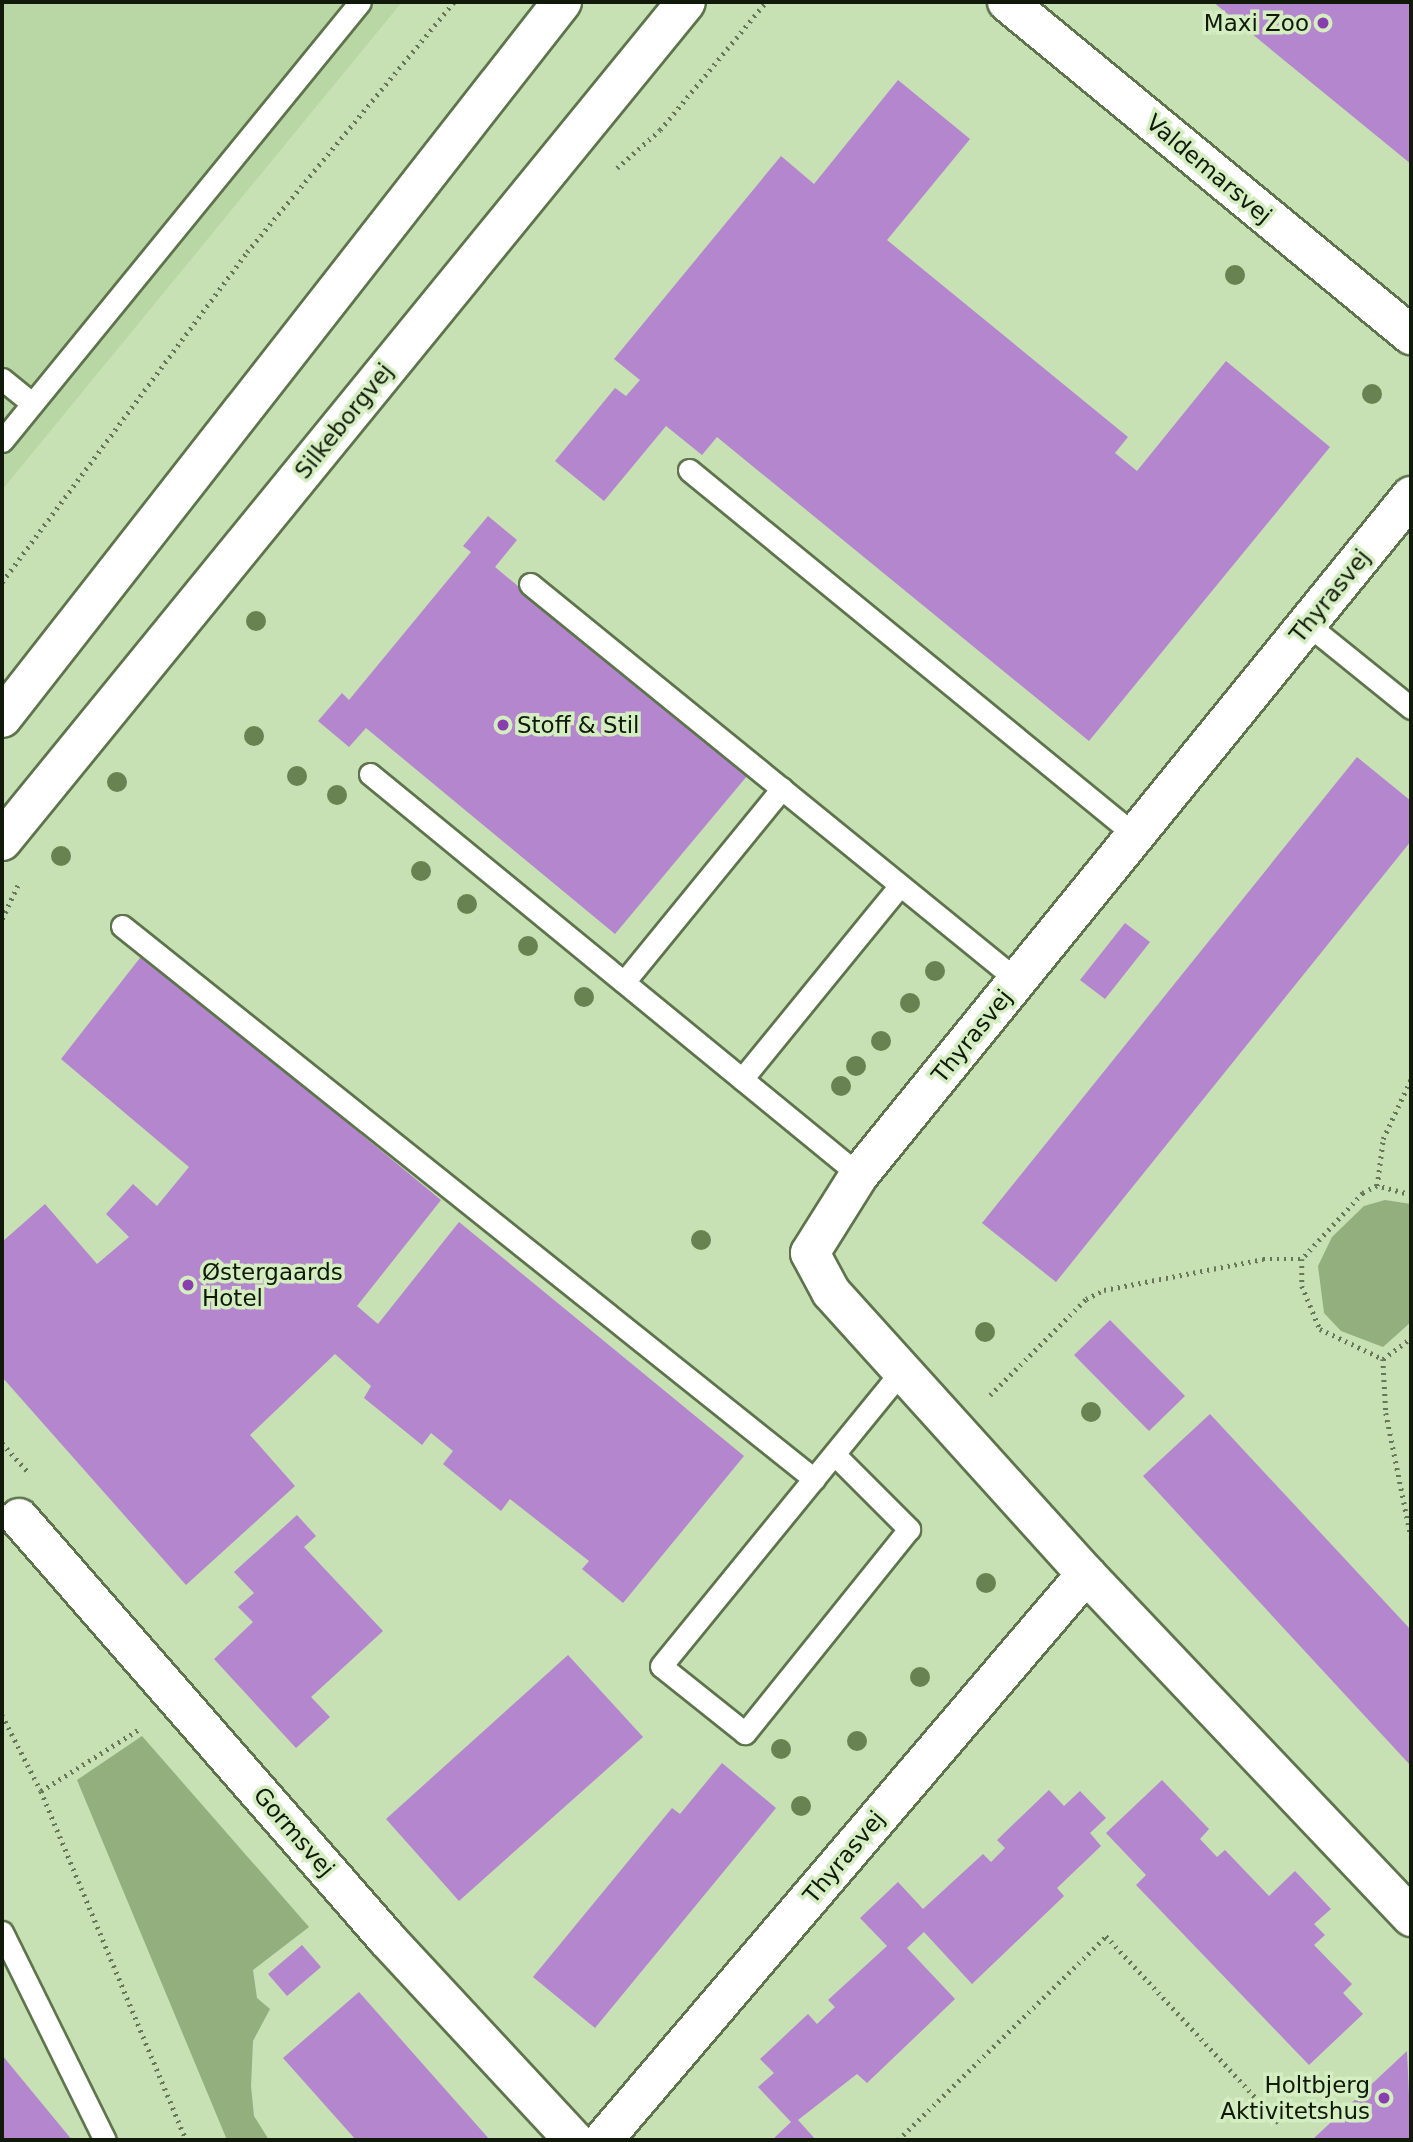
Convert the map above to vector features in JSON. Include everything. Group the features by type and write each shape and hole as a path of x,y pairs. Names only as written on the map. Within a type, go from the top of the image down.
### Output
{"street":[{"path":"2,718 562,2"},
{"name":"Silkeborgvej","path":"2,841 686,2"},
{"name":"Valdemarsvej","path":"1007,2 1411,335"},
{"name":"Thyrasvej","path":"1409,1912 1086,1574 831,1292 810,1253 859,1175 1411,496"},
{"name":"Gormsvej","path":"19,1518 575,2140"},
{"name":"Thyrasvej","path":"603,2140 1086,1574"}],"lane":[{"path":"2,441 360,2"},
{"path":"2,379 32,403"},
{"path":"689,470 1135,835"},
{"path":"530,584 1017,980"},
{"path":"1307,624 1411,708"},
{"path":"370,774 859,1175"},
{"path":"624,982 782,788"},
{"path":"742,1079 900,885"},
{"path":"122,926 814,1479"},
{"path":"835,1455 909,1529 745,1733 661,1666 902,1371"},
{"path":"2,1932 105,2140"}],"path":[{"path":"2,582 247,252 454,2"},
{"path":"1377,1186 1383,1139 1411,1079"},
{"path":"1383,1359 1320,1329 1302,1286 1302,1259 1363,1193 1377,1186 1411,1195"},
{"path":"954,1428 1086,1299 1104,1290 1263,1259 1302,1259"},
{"path":"1383,1359 1411,1338"},
{"path":"1383,1359 1386,1413 1411,1537"},
{"path":"41,1791 145,1726 177,1697"},
{"path":"2,1715 41,1791 186,2140"},
{"path":"898,2140 1106,1936 1279,2123"}],"shaded area":[{"path":"2,2 402,2 2,490"},
{"path":"1385,1200 1411,1204 1411,1322 1383,1347 1341,1331 1324,1313 1318,1266 1332,1237 1364,1206"},
{"path":"142,1736 309,1927 253,1970 257,1998 270,2009 253,2041 251,2086 254,2116 269,2140 227,2140 77,1780"}],"building":[{"path":"1213,2 1411,2 1411,164"},
{"path":"898,80 970,139 887,240 1128,437 1115,453 1137,471 1226,361 1330,447 1089,741 717,437 702,455 666,426 604,501 555,461 615,388 626,396 640,380 614,359 781,156 814,184"},
{"name":"Stoff & Stil","path":"488,516 517,540 495,567 747,776 615,934 366,728 349,747 318,721 342,693 349,700 471,552 463,546"},
{"path":"1357,757 1411,801 1411,841 1056,1282 982,1223"},
{"path":"1125,923 1150,942 1105,999 1080,980"},
{"name":"Østergaards Hotel","path":"143,954 441,1200 357,1306 378,1324 459,1222 744,1456 623,1603 582,1569 589,1561 510,1499 501,1511 443,1464 453,1451 431,1433 422,1445 364,1398 371,1386 335,1354 250,1435 295,1486 186,1585 2,1377 2,1242 45,1204 97,1264 129,1237 106,1214 133,1184 157,1206 189,1167 61,1059"},
{"path":"1110,1320 1185,1396 1149,1431 1074,1355"},
{"path":"1210,1414 1411,1630 1411,1766 1143,1476"},
{"path":"297,1515 316,1536 304,1547 383,1631 311,1697 330,1717 296,1748 214,1659 253,1622 238,1607 254,1593 234,1572"},
{"path":"568,1655 643,1737 459,1901 386,1819"},
{"path":"722,1763 776,1808 595,2028 533,1977 672,1808 680,1814"},
{"path":"1162,1780 1209,1829 1200,1839 1217,1857 1225,1850 1269,1896 1295,1871 1331,1909 1314,1924 1325,1935 1314,1945 1352,1984 1343,1993 1363,2014 1309,2065 1136,1885 1146,1875 1106,1833"},
{"path":"1049,1790 1064,1806 1080,1791 1106,1818 1090,1833 1101,1846 1057,1888 1064,1896 972,1984 924,1932 907,1948 955,1999 867,2083 857,2074 798,2120 816,2140 772,2140 791,2122 758,2087 774,2073 760,2059 808,2014 817,2024 835,2007 828,2000 887,1946 860,1918 898,1882 923,1909 983,1854 991,1862 1005,1848 997,1840"},
{"path":"302,1945 321,1967 287,1996 268,1974"},
{"path":"359,1992 490,2140 356,2140 283,2058"},
{"name":"Holtbjerg Aktivitetshus","path":"1407,2051 1411,2140 1312,2140"},
{"path":"2,2055 72,2140 2,2140"}],"place":[{"name":"Maxi Zoo","path":"1323,23"},
{"name":"Stoff & Stil","path":"503,725"},
{"name":"Østergaards Hotel","path":"188,1285"},
{"name":"Holtbjerg Aktivitetshus","path":"1384,2098"}]}
